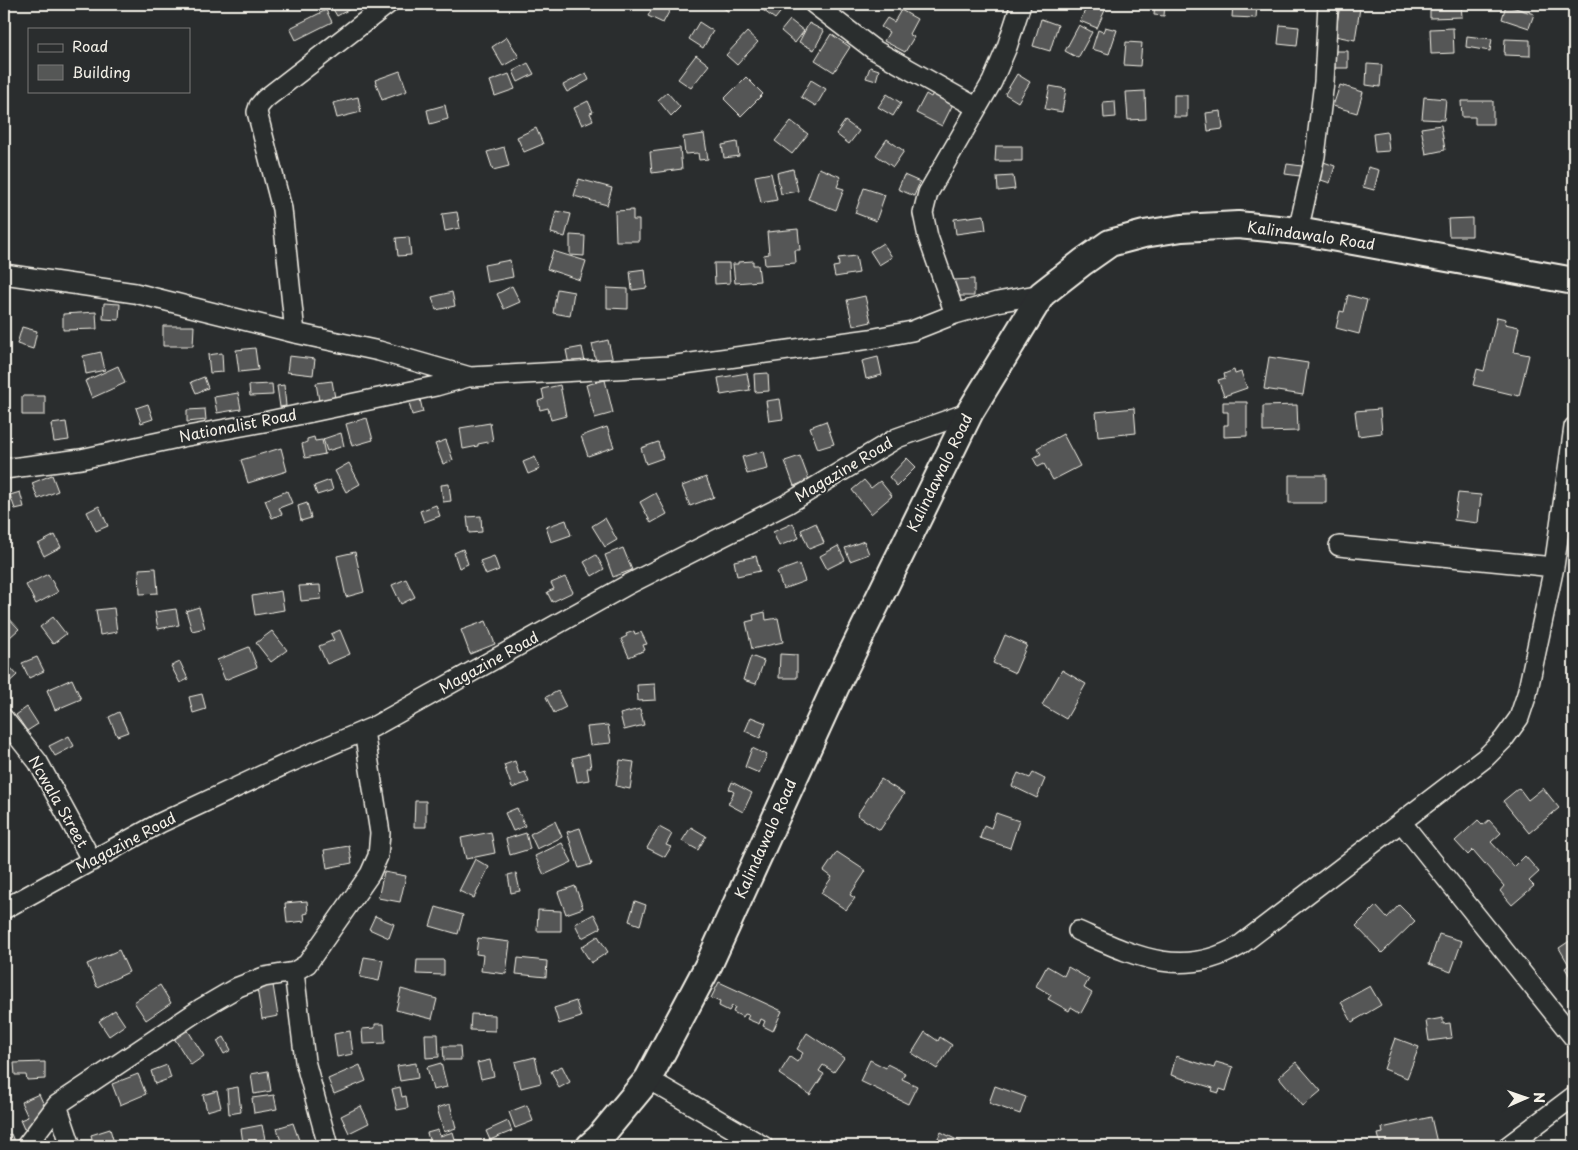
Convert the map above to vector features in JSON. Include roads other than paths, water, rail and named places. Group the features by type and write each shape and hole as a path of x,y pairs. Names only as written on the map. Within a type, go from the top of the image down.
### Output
{"street":[{"path":"296,333 282,209 258,112 259,106 272,93 388,4"},
{"path":"814,4 873,49 976,107"},
{"path":"955,314 928,237 923,213 928,193 992,82 1022,4"},
{"path":"1298,231 1315,156 1324,82 1328,4"},
{"name":"Kalindawalo Road","path":"590,1146 599,1138 648,1079 709,964 835,688 970,412 1042,294 1110,243 1144,234 1182,228 1238,225 1298,231 1574,281"},
{"path":"4,274 135,293 296,333 379,351 470,377 668,366 870,339 912,331 955,314 997,302 1042,294"},
{"name":"Nationalist Road","path":"4,469 81,459 436,386 470,377"},
{"name":"Magazine Road","path":"4,908 160,823 284,765 364,731 629,584 787,504 897,438 970,412"},
{"path":"1078,931 1132,954 1179,964 1205,961 1223,955 1239,946 1402,823 1485,758 1503,740 1519,718 1527,694 1554,567 1574,428"},
{"path":"1339,546 1554,567"},
{"name":"Ncwala Street","path":"4,719 38,762 92,861"},
{"path":"26,1146 58,1105 202,1008 238,987 264,977 294,972 307,964 370,874 378,856 380,833 364,731"},
{"path":"1402,823 1574,1038"},
{"path":"294,972 304,1061 328,1146"},
{"path":"648,1079 763,1146"},
{"path":"1508,1146 1574,1096"},
{"path":"58,1105 70,1146"}]}
